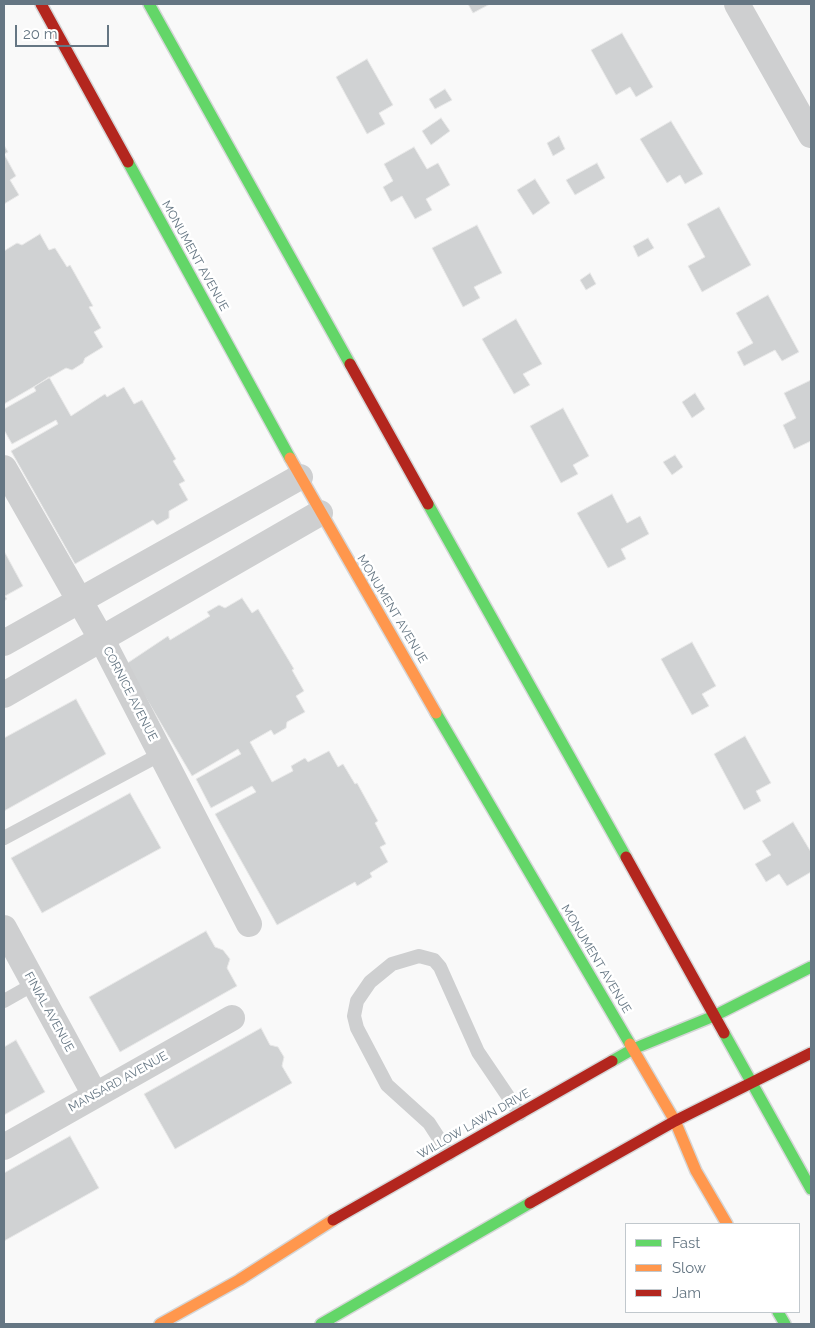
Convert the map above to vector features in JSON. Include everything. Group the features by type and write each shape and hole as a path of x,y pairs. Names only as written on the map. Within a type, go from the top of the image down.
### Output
{"street":[{"name":"MONUMENT AVENUE","path":"41,4 320,514 676,1122 696,1172 726,1223"},
{"path":"149,4 811,1189"},
{"path":"737,4 811,135"},
{"name":"CORNICE AVENUE","path":"4,468 102,640 250,924"},
{"path":"4,643 300,477"},
{"path":"4,695 320,514"},
{"name":"FINIAL AVENUE","path":"4,928 95,1096"},
{"name":"WILLOW LAWN DRIVE","path":"160,1324 239,1280 303,1238 633,1049 714,1016 811,967"},
{"name":"MANSARD AVENUE","path":"4,1147 232,1018"},
{"path":"321,1324 676,1122 811,1053"},
{"path":"779,1313 785,1324"}],"lane":[{"path":"4,838 161,754"},
{"path":"449,1154 429,1122 387,1085 356,1028 354,1016 357,1001 370,982 392,964 419,956 434,960 440,967 478,1052 520,1114"},
{"path":"4,1001 34,984"}],"building":[{"path":"468,4 490,4 473,13"},
{"path":"622,33 653,87 636,97 630,87 616,95 591,50"},
{"path":"367,59 393,105 379,113 385,124 367,134 336,77"},
{"path":"445,89 452,100 435,109 429,99"},
{"path":"441,118 450,131 431,145 422,131"},
{"path":"671,121 703,174 685,184 680,175 667,183 640,139"},
{"path":"559,136 565,149 553,156 547,143"},
{"path":"4,145 8,152 4,154"},
{"path":"414,147 427,169 438,163 450,185 426,199 432,210 415,219 402,196 391,202 383,187 393,181 384,164"},
{"path":"4,154 16,176 10,180 19,195 4,204"},
{"path":"597,163 605,178 575,195 566,180"},
{"path":"535,179 550,203 533,215 517,190"},
{"path":"719,207 751,265 702,292 688,266 705,257 687,224"},
{"path":"477,225 502,273 474,287 480,298 463,307 432,248"},
{"path":"40,234 49,250 55,248 67,267 70,265 93,306 89,307 101,328 94,332 103,347 85,358 83,363 72,370 66,368 4,404 4,251 17,243 22,245"},
{"path":"648,238 654,248 638,257 633,246"},
{"path":"590,273 596,284 586,290 580,280"},
{"path":"768,295 799,352 782,361 775,350 744,366 737,352 753,343 736,313"},
{"path":"516,319 542,364 523,374 530,385 514,394 482,339"},
{"path":"49,377 71,416 105,394 107,397 124,387 134,404 142,400 176,459 173,461 185,481 179,484 188,500 169,511 169,518 157,525 153,520 75,564 11,451 58,424 56,420 12,444 4,430 4,409 36,391 34,387"},
{"path":"811,380 811,441 794,449 783,425 796,418 784,393"},
{"path":"695,393 705,409 692,418 682,402"},
{"path":"563,408 589,456 573,465 578,474 561,483 530,426"},
{"path":"675,455 683,467 672,475 663,462"},
{"path":"612,494 627,523 640,516 649,534 621,549 626,559 608,568 577,513"},
{"path":"4,551 23,586 5,596 7,599 4,601"},
{"path":"242,598 252,613 258,609 294,669 292,670 304,691 296,696 305,712 287,722 286,728 274,735 271,730 250,742 272,782 293,771 291,766 305,758 308,762 329,751 338,767 343,764 355,784 357,783 378,821 375,823 386,844 380,847 388,862 370,873 372,877 357,886 355,882 277,925 215,814 256,792 252,786 211,808 196,779 241,754 238,749 192,776 126,664 168,636 170,640 210,616 207,612 219,605 225,608"},
{"path":"692,642 716,686 702,694 709,706 692,715 661,659"},
{"path":"76,699 106,754 4,811 4,738"},
{"path":"745,736 771,783 756,791 761,801 744,810 714,754"},
{"path":"130,793 161,848 42,913 11,858"},
{"path":"793,822 811,852 811,872 787,886 779,874 766,882 755,864 771,855 762,841"},
{"path":"206,931 215,947 223,950 230,959 227,968 237,986 120,1052 89,997"},
{"path":"261,1028 270,1045 278,1047 284,1057 282,1066 292,1083 175,1149 144,1094"},
{"path":"16,1040 45,1092 4,1115 4,1047"},
{"path":"70,1136 99,1188 4,1241 4,1173"}],"traffic: fast":[{"path":"149,4 350,364"},
{"path":"128,162 290,458"},
{"path":"428,504 626,857"},
{"path":"436,713 630,1044"},
{"path":"612,1061 633,1049 714,1016 811,967"},
{"path":"724,1033 811,1189"},
{"path":"321,1324 530,1203"},
{"path":"779,1313 785,1324"}],"traffic: slow":[{"path":"290,458 436,713"},
{"path":"630,1044 675,1121 696,1171 726,1223"},
{"path":"160,1324 239,1280 333,1220"}],"traffic: jam":[{"path":"41,4 128,162"},
{"path":"350,364 428,504"},
{"path":"626,857 724,1033"},
{"path":"530,1203 675,1121 811,1053"},
{"path":"333,1220 612,1061"}]}
